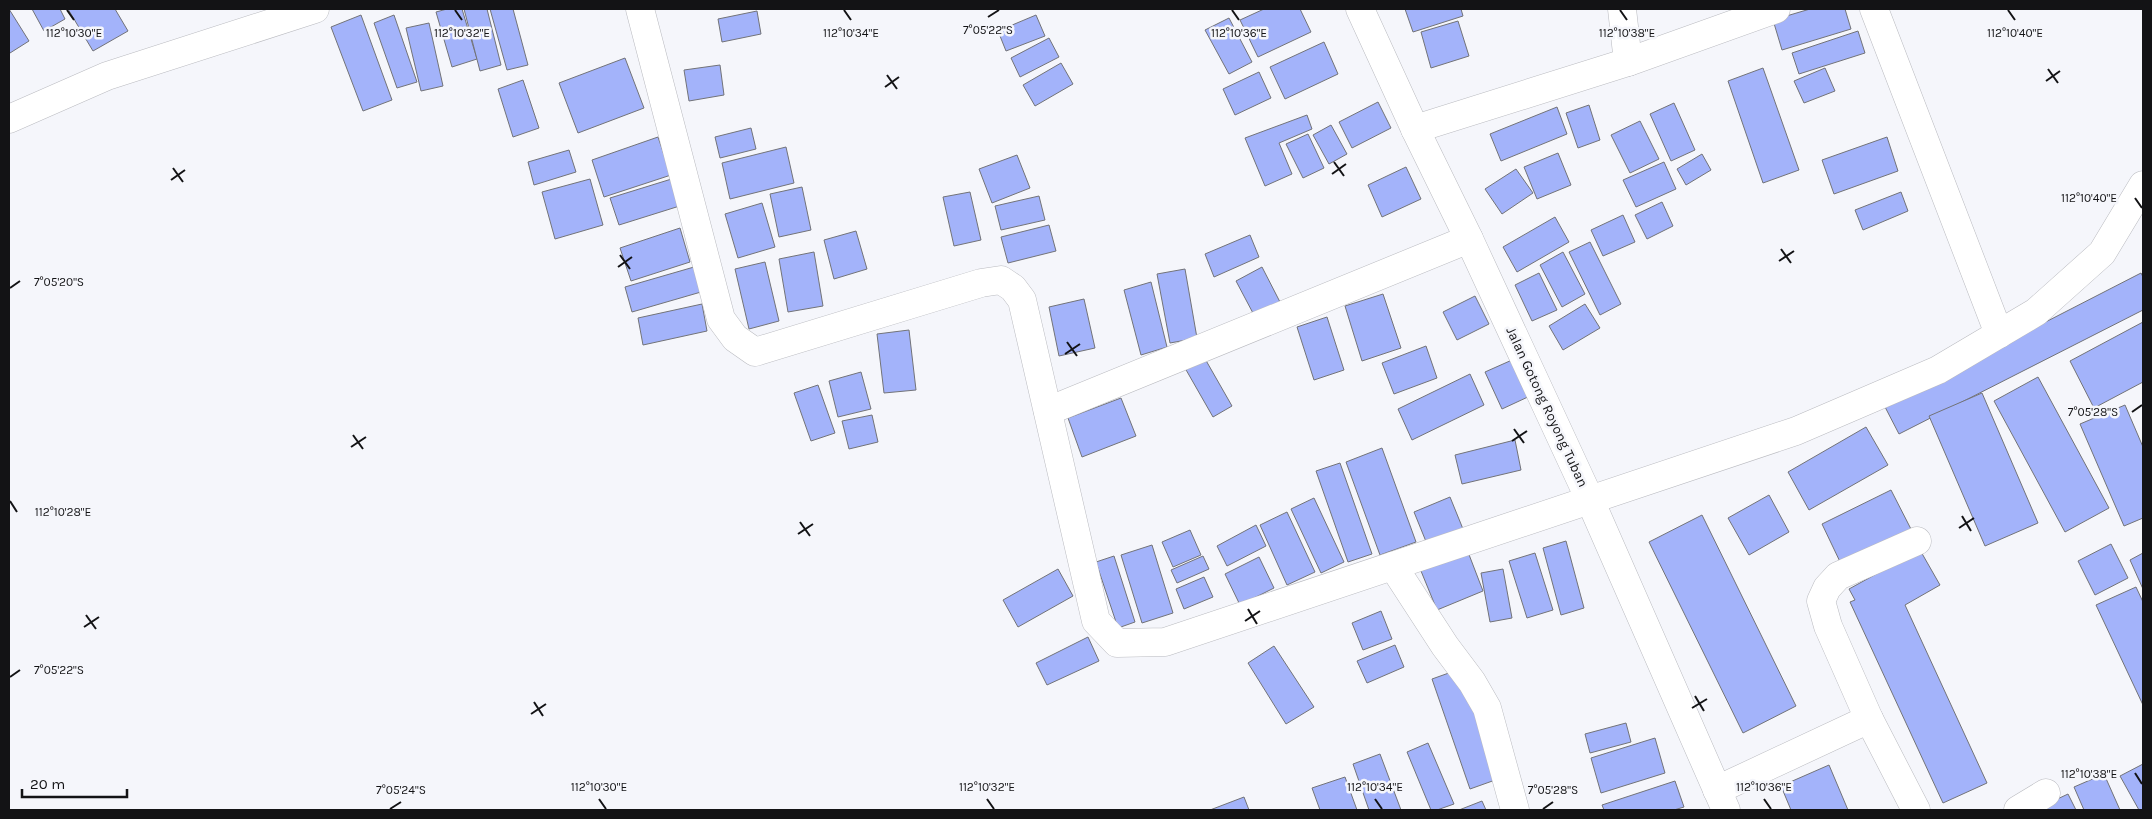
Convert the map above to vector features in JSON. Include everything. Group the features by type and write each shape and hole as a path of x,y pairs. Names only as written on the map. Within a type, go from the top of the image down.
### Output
{"street":[{"path":"9,119 107,76 315,9"},
{"path":"640,9 721,319 734,338 755,352 982,283 1001,280 1014,288 1022,300 1096,622 1117,643 1165,642 1796,431 1938,370 2036,312 2102,252 2143,185"},
{"name":"Jalan Gotong Royong Tuban","path":"1360,9 1415,128 1470,239 1590,500 1722,800"},
{"path":"1622,9 1628,62"},
{"path":"1415,128 1628,62 1776,9"},
{"path":"1874,9 1999,334"},
{"path":"1048,411 1470,239"},
{"path":"1916,810 1869,720 1828,626 1822,601 1826,588 1838,576 1917,541"},
{"path":"1393,566 1445,646 1472,682 1486,708 1515,810"},
{"path":"1722,800 1869,720"},
{"path":"2018,810 2046,793"}],"building":[{"path":"9,9 29,41 10,53 9,51"},
{"path":"32,9 60,9 65,19 44,31"},
{"path":"68,9 115,9 128,31 93,51"},
{"path":"447,9 462,9 477,59 452,67 436,12"},
{"path":"464,9 487,9 501,65 480,71"},
{"path":"490,9 513,9 528,65 507,70"},
{"path":"1264,9 1300,9 1311,32 1258,57 1240,20"},
{"path":"1405,9 1461,9 1463,16 1413,32"},
{"path":"1810,9 1845,9 1851,29 1782,50 1773,20"},
{"path":"757,11 761,34 722,42 718,19"},
{"path":"361,15 392,100 363,111 331,27"},
{"path":"394,15 417,82 397,88 374,23"},
{"path":"1036,15 1045,36 1006,51 998,31"},
{"path":"1229,18 1252,62 1229,74 1205,30"},
{"path":"1458,21 1469,56 1431,68 1421,32"},
{"path":"429,23 443,86 421,91 406,28"},
{"path":"1858,31 1865,53 1799,74 1792,53"},
{"path":"1049,38 1059,57 1020,77 1011,58"},
{"path":"1324,42 1338,74 1285,99 1270,67"},
{"path":"625,58 644,108 578,133 559,83"},
{"path":"1061,63 1073,84 1035,106 1023,85"},
{"path":"720,65 724,95 689,101 684,70"},
{"path":"1763,68 1799,170 1763,183 1728,81"},
{"path":"1825,68 1835,91 1804,103 1794,81"},
{"path":"1259,72 1271,98 1235,115 1223,89"},
{"path":"523,80 539,128 513,137 498,89"},
{"path":"1378,102 1391,128 1352,148 1339,122"},
{"path":"1674,103 1695,150 1671,161 1650,114"},
{"path":"1589,105 1600,140 1578,148 1566,113"},
{"path":"1557,107 1567,134 1501,161 1490,134"},
{"path":"1307,115 1312,129 1279,143 1292,174 1265,186 1245,138"},
{"path":"1640,121 1659,159 1630,173 1611,135"},
{"path":"1331,125 1347,154 1329,164 1313,135"},
{"path":"751,128 756,149 720,158 715,137"},
{"path":"1308,134 1324,168 1303,178 1286,144"},
{"path":"658,137 671,175 604,197 592,160"},
{"path":"1887,137 1898,171 1834,194 1822,160"},
{"path":"786,147 794,183 730,199 722,163"},
{"path":"569,150 576,172 534,185 528,162"},
{"path":"1558,153 1571,185 1537,199 1524,167"},
{"path":"1702,154 1711,170 1686,185 1677,169"},
{"path":"1017,155 1030,188 992,203 979,169"},
{"path":"1664,162 1676,189 1636,207 1623,180"},
{"path":"1406,167 1421,199 1382,217 1368,185"},
{"path":"1516,169 1533,193 1502,214 1485,189"},
{"path":"678,177 686,204 619,225 610,198"},
{"path":"590,179 603,225 555,239 542,192"},
{"path":"802,187 811,230 779,237 770,194"},
{"path":"970,192 981,240 954,246 943,197"},
{"path":"1901,192 1908,211 1863,230 1855,210"},
{"path":"1039,196 1045,220 1001,230 995,206"},
{"path":"1662,202 1673,226 1647,239 1635,215"},
{"path":"762,203 775,247 738,258 725,214"},
{"path":"1623,215 1635,242 1603,256 1591,230"},
{"path":"1555,217 1569,242 1517,272 1503,247"},
{"path":"1049,225 1056,251 1008,263 1001,237"},
{"path":"680,228 690,262 631,281 620,248"},
{"path":"856,231 867,269 834,279 824,240"},
{"path":"1250,235 1259,257 1214,277 1205,254"},
{"path":"1590,242 1621,304 1600,315 1569,252"},
{"path":"814,252 823,306 788,312 779,259"},
{"path":"1563,252 1585,294 1562,307 1540,265"},
{"path":"765,262 779,321 749,329 735,269"},
{"path":"694,267 701,292 632,312 625,287"},
{"path":"1262,267 1280,302 1254,315 1236,281"},
{"path":"1185,269 1197,338 1170,343 1157,274"},
{"path":"1539,273 1557,310 1532,321 1515,285"},
{"path":"2141,273 2143,277 2143,310 1899,434 1884,405"},
{"path":"1151,282 1167,347 1141,355 1124,290"},
{"path":"1383,294 1401,348 1362,361 1345,306"},
{"path":"1475,296 1489,324 1457,340 1443,312"},
{"path":"1084,299 1095,348 1059,356 1049,307"},
{"path":"702,304 707,331 643,345 638,318"},
{"path":"1585,304 1600,328 1563,350 1549,326"},
{"path":"1327,317 1344,370 1314,380 1297,327"},
{"path":"2143,322 2143,382 2094,408 2070,361"},
{"path":"909,330 916,390 884,393 877,334"},
{"path":"1426,346 1437,378 1394,394 1382,363"},
{"path":"1204,357 1232,406 1213,417 1185,368"},
{"path":"1512,360 1530,396 1502,409 1485,372"},
{"path":"861,372 871,409 838,417 829,381"},
{"path":"1470,374 1484,405 1412,440 1398,409"},
{"path":"2038,377 2109,508 2065,532 1994,401"},
{"path":"818,385 835,433 811,441 794,393"},
{"path":"1982,393 2038,523 1985,546 1929,416"},
{"path":"1121,398 1136,436 1082,457 1068,418"},
{"path":"2125,405 2143,447 2143,518 2124,526 2080,424"},
{"path":"872,415 878,442 849,449 842,421"},
{"path":"1866,427 1888,465 1809,510 1788,472"},
{"path":"1515,440 1521,470 1462,484 1455,455"},
{"path":"1382,448 1416,542 1380,555 1346,462"},
{"path":"1340,463 1372,554 1348,562 1316,471"},
{"path":"1891,490 1913,533 1843,568 1822,524"},
{"path":"1769,495 1789,532 1749,555 1728,518"},
{"path":"1450,497 1463,529 1427,544 1414,512"},
{"path":"1314,498 1344,562 1321,573 1291,509"},
{"path":"1287,512 1315,572 1287,585 1260,525"},
{"path":"1702,515 1796,706 1743,733 1649,542"},
{"path":"1256,525 1266,546 1227,566 1217,546"},
{"path":"1190,530 1201,555 1173,567 1162,542"},
{"path":"1566,541 1584,608 1561,615 1543,548"},
{"path":"2111,544 2128,578 2095,595 2078,561"},
{"path":"1152,545 1173,613 1142,623 1121,555"},
{"path":"1920,550 1940,585 1905,605 1987,783 1943,803 1850,602 1855,600 1849,589"},
{"path":"1468,552 1483,591 1437,610 1421,571"},
{"path":"1535,553 1553,610 1527,618 1509,561"},
{"path":"2143,553 2143,589 2130,560"},
{"path":"1114,556 1135,622 1118,628 1096,562"},
{"path":"1203,556 1209,569 1177,583 1171,570"},
{"path":"1259,557 1274,588 1240,605 1225,574"},
{"path":"1058,569 1073,596 1018,627 1003,600"},
{"path":"1503,569 1512,618 1490,622 1481,573"},
{"path":"1204,577 1213,597 1184,609 1176,589"},
{"path":"2136,587 2143,602 2143,705 2096,605"},
{"path":"1381,611 1392,639 1363,650 1352,623"},
{"path":"1088,637 1099,661 1047,685 1036,663"},
{"path":"1395,645 1404,667 1367,683 1357,661"},
{"path":"1274,646 1314,707 1286,724 1248,663"},
{"path":"1460,669 1498,779 1470,789 1432,679"},
{"path":"1626,723 1631,742 1590,753 1585,734"},
{"path":"1655,738 1665,773 1601,793 1591,758"},
{"path":"1428,743 1454,804 1437,810 1431,810 1407,752"},
{"path":"1380,754 1401,810 1369,810 1353,764"},
{"path":"2143,764 2143,810 2139,810 2120,776"},
{"path":"1829,765 1848,810 1791,810 1781,786"},
{"path":"2104,774 2120,810 2084,810 2074,787"},
{"path":"1345,777 1357,810 1320,810 1312,788"},
{"path":"1675,781 1684,807 1674,810 1604,810 1602,805"},
{"path":"2068,794 2076,810 2034,810"},
{"path":"1244,797 1249,810 1210,810"},
{"path":"1482,801 1486,810 1459,810"}]}
